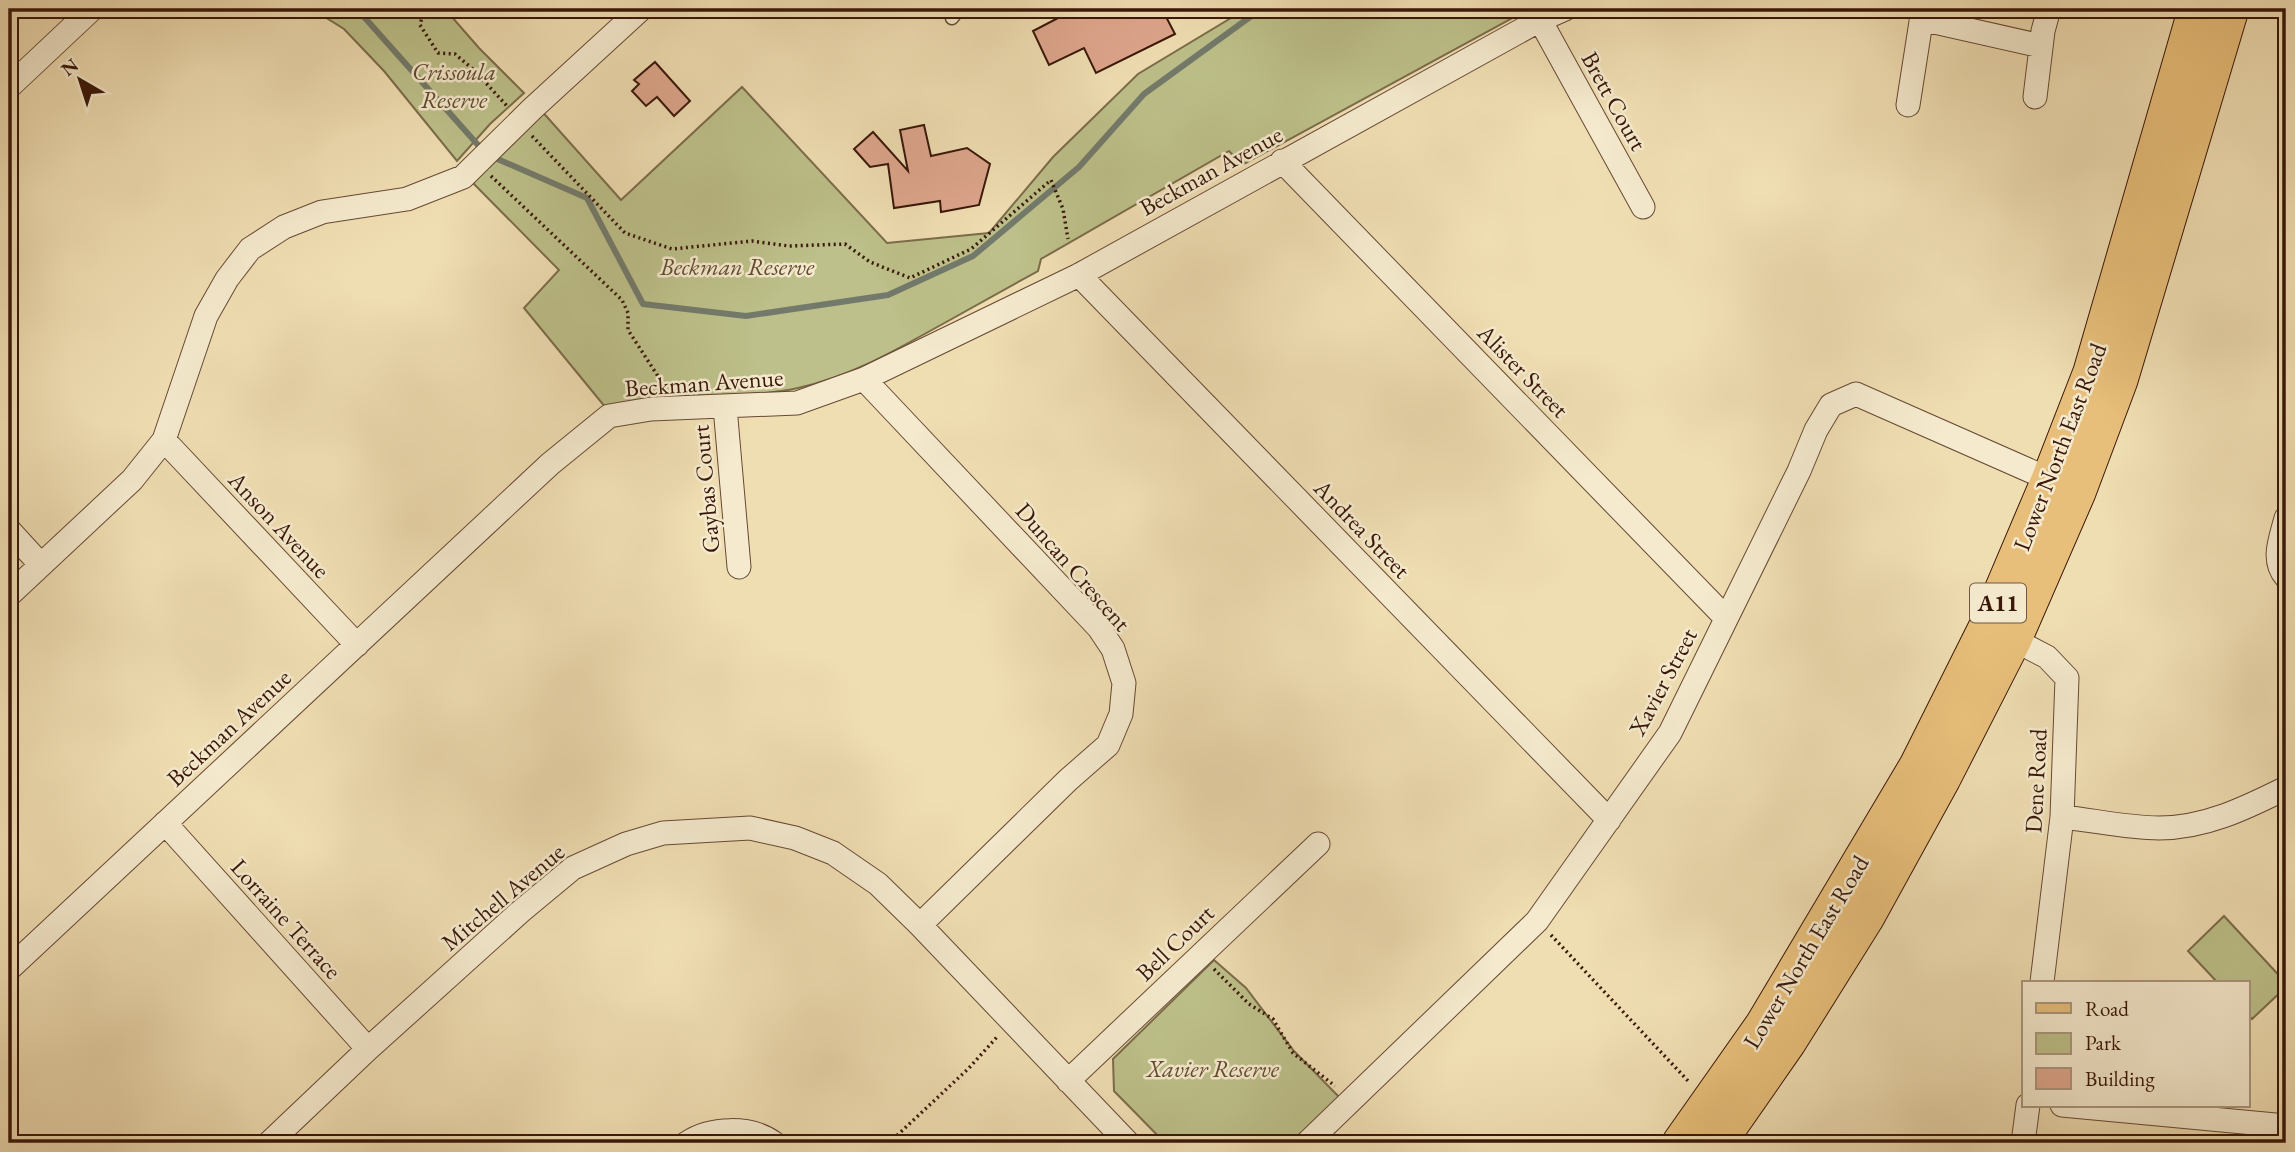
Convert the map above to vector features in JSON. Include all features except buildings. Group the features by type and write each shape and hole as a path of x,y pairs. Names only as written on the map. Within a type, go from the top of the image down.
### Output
{"main road":[{"name":"Lower North East Road","path":"2064,486 2092,372 2197,9"},
{"name":"Lower North East Road","path":"1717,1143 1788,1041 1865,918 1942,778 2064,486 2119,380 2230,9"},
{"name":"Lower North East Road","path":"1681,1143 1764,1025 2001,632"}],"street":[{"path":"9,88 92,9"},
{"path":"9,595 132,480 164,440 206,317 227,279 250,249 284,227 322,212 407,200 463,177 641,9"},
{"name":"Beckman Avenue","path":"9,969 550,464 609,416 651,409 797,403 864,379 1079,275 1282,161 1540,20 1565,9"},
{"path":"2035,97 2049,9"},
{"path":"1908,105 1922,14 2041,46"},
{"name":"Brett Court","path":"1540,20 1643,207"},
{"name":"Alister Street","path":"1282,161 1726,618"},
{"name":"Andrea Street","path":"1079,275 1609,820"},
{"name":"Duncan Crescent","path":"864,379 1099,628 1113,649 1124,683 1121,713 1108,745 1068,780 920,925"},
{"name":"Xavier Street","path":"1307,1143 1538,921 1670,733 1799,471 1816,430 1831,405 1856,394 2064,486"},
{"name":"Gaybas Court","path":"725,407 740,567"},
{"name":"Anson Avenue","path":"164,440 357,645"},
{"path":"2286,518 2277,560 2286,577"},
{"path":"9,530 41,565"},
{"name":"Dene Road","path":"2001,632 2047,657 2067,678 2062,817 2042,981"},
{"path":"2062,817 2158,828 2203,823 2246,808 2286,788"},
{"name":"Lorraine Terrace","path":"165,823 368,1049"},
{"name":"Mitchell Avenue","path":"269,1143 368,1049 573,868 626,845 663,833 750,828 795,838 833,853 878,884 1128,1143"},
{"name":"Bell Court","path":"1068,1081 1318,844"},
{"path":"2023,1143 2028,1106"},
{"path":"2073,1106 2286,1126"},
{"path":"687,1143 699,1135 731,1131 763,1135 774,1143"}],"path":[{"path":"424,9 420,25 438,53 455,54 475,71 542,148 625,233 672,249 752,241 789,246 845,244 870,262 910,278 971,249 1051,180 1063,209 1068,239"},
{"path":"477,163 622,300 628,313 628,330 680,408"},
{"path":"1538,921 1699,1092"},
{"path":"1201,955 1249,1004 1273,1019 1293,1052 1350,1101"},
{"path":"889,1143 969,1068 1011,1021"}],"green space":[{"name":"Crissoula Reserve","path":"312,9 445,9 524,93 490,124 457,161 384,71 344,29"},
{"name":"Beckman Reserve","path":"1246,9 1529,9 1242,165 1229,151 1041,259 1038,271 882,357 833,378 774,392 653,398 606,408 524,308 559,270 468,178 539,108 621,200 742,87 887,243 989,233 1053,157 1138,74"},
{"path":"2224,916 2286,983 2286,987 2252,1019 2250,981 2216,981 2188,951"},
{"name":"Xavier Reserve","path":"1214,960 1246,988 1294,1051 1340,1098 1291,1143 1165,1143 1114,1091 1113,1059"}],"waterway":[{"path":"357,9 486,154 587,198 643,304 746,316 888,295 973,256 1079,167 1144,94 1261,9"}]}
